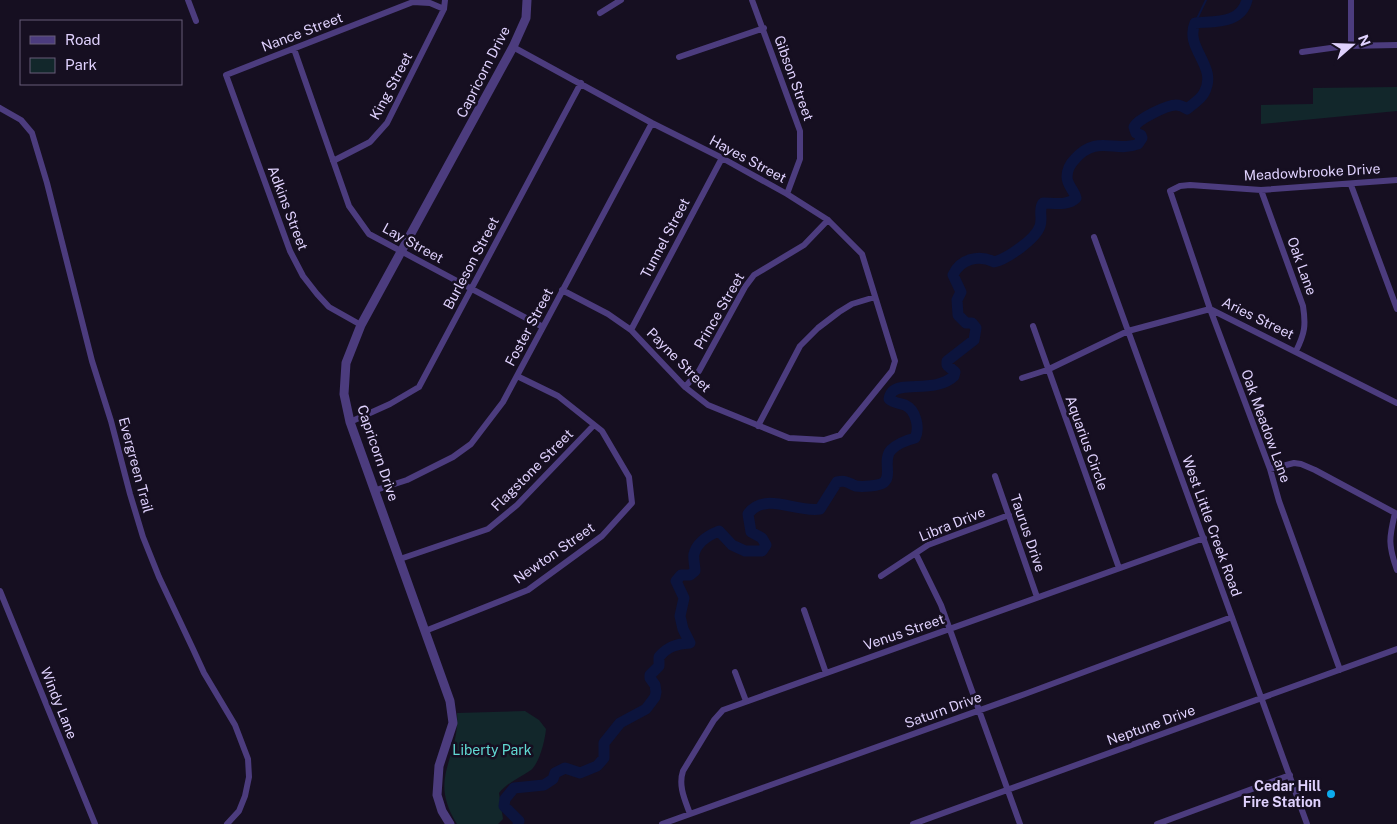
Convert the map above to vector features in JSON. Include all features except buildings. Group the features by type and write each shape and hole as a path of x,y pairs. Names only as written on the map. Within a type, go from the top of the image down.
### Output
{"street":[{"path":"188,0 196,21"},
{"name":"King Street","path":"333,161 370,142 387,123 444,9 445,0"},
{"name":"Capricorn Drive","path":"450,824 442,811 437,795 439,766 453,723 450,701 376,490 350,422 344,394 346,363 362,325 401,251 431,200 513,47 526,18 527,0"},
{"path":"600,13 621,0"},
{"name":"Gibson Street","path":"752,0 764,28 800,131 800,158 787,194"},
{"path":"1351,0 1352,45"},
{"name":"Nance Street","path":"226,75 413,2 430,3 444,9"},
{"path":"679,57 764,28"},
{"path":"1302,52 1352,45 1397,44"},
{"name":"Hayes Street","path":"513,47 652,123 722,158 787,194 828,220 862,254 895,361"},
{"name":"Lay Street","path":"294,49 349,206 369,234 543,327"},
{"name":"Adkins Street","path":"226,75 290,251 303,276 329,307 362,325"},
{"name":"Burleson Street","path":"350,422 390,404 419,387 581,83"},
{"name":"Evergreen Trail","path":"0,108 21,120 32,133 47,183 92,361 143,537 192,649 235,726 246,754 249,777 245,796 239,811 228,824"},
{"name":"Foster Street","path":"376,490 407,480 453,457 471,444 503,402 652,123"},
{"name":"Tunnel Street","path":"631,330 722,158"},
{"name":"Meadowbrooke Drive","path":"1170,191 1190,185 1261,190 1351,185 1397,180"},
{"path":"1351,185 1397,309"},
{"name":"Oak Lane","path":"1261,190 1303,306 1305,319 1304,334 1296,350"},
{"name":"Oak Meadow Lane","path":"1170,191 1340,670"},
{"name":"Prince Street","path":"685,387 699,371 745,287 754,275 804,245 828,220"},
{"name":"West Little Creek Road","path":"1094,237 1307,824"},
{"name":"Payne Street","path":"562,290 608,314 631,330 685,387 708,405 789,438 824,440 840,434 892,371 895,361"},
{"path":"758,426 800,346 818,328 839,312 852,304 875,297"},
{"name":"Aries Street","path":"1022,378 1047,370 1128,331 1210,308 1296,350 1397,403"},
{"name":"Aquarius Circle","path":"1032,326 1119,568"},
{"path":"517,376 558,396 594,424"},
{"name":"Newton Street","path":"425,631 528,590 602,536 632,503 629,477 602,430 594,424"},
{"name":"Flagstone Street","path":"400,559 488,530 517,505 594,424"},
{"path":"1270,469 1282,465 1301,464 1396,513 1389,536 1390,551 1397,570"},
{"name":"Taurus Drive","path":"995,476 1036,597"},
{"name":"Libra Drive","path":"881,576 928,546 1009,515"},
{"name":"Venus Street","path":"690,814 680,778 714,720 723,710 1204,538"},
{"path":"916,554 931,581 950,629 1020,824"},
{"name":"Windy Lane","path":"0,591 96,824"},
{"path":"804,610 826,673"},
{"name":"Saturn Drive","path":"662,824 1232,617"},
{"name":"Neptune Drive","path":"913,824 1397,649"},
{"path":"736,672 746,701"},
{"path":"1157,824 1290,776"}],"green space":[{"path":"1397,87 1397,111 1261,124 1261,105 1313,104 1313,88"},
{"name":"Liberty Park","path":"525,711 539,720 546,729 544,739 539,756 531,770 506,786 499,793 503,819 498,824 457,824 445,793 445,780 457,729 457,713"}],"waterway":[{"path":"1195,23 1206,0"},
{"path":"518,824 519,821 504,806 505,799 514,788 544,785 553,779 555,773 565,768 580,773 597,766 604,758 604,743 620,723 646,709 655,697 655,685 650,675 659,666 659,657 673,646 690,643 683,629 680,616 684,598 676,581 681,575 690,575 695,571 694,554 701,543 707,537 719,531 732,545 745,551 762,551 766,545 762,538 751,532 748,514 755,507 772,503 820,509 837,482 845,482 856,486 874,486 883,483 887,477 888,454 896,446 915,438 917,429 912,411 909,407 889,399 891,393 903,387 929,386 947,381 954,376 955,372 947,365 947,361 974,340 976,328 972,323 966,323 958,315 957,300 961,292 953,275 956,270 970,259 982,258 994,262 1013,253 1033,237 1037,231 1041,223 1043,203 1056,204 1073,201 1076,198 1067,180 1068,169 1083,152 1091,147 1122,147 1138,144 1142,138 1141,135 1136,133 1134,127 1141,120 1166,107 1179,105 1187,109 1199,99 1204,93 1207,74 1194,41 1195,23 1226,20 1233,17 1244,8 1247,0"}],"place":[{"name":"Cedar Hill Fire Station","path":"1331,794"}]}
